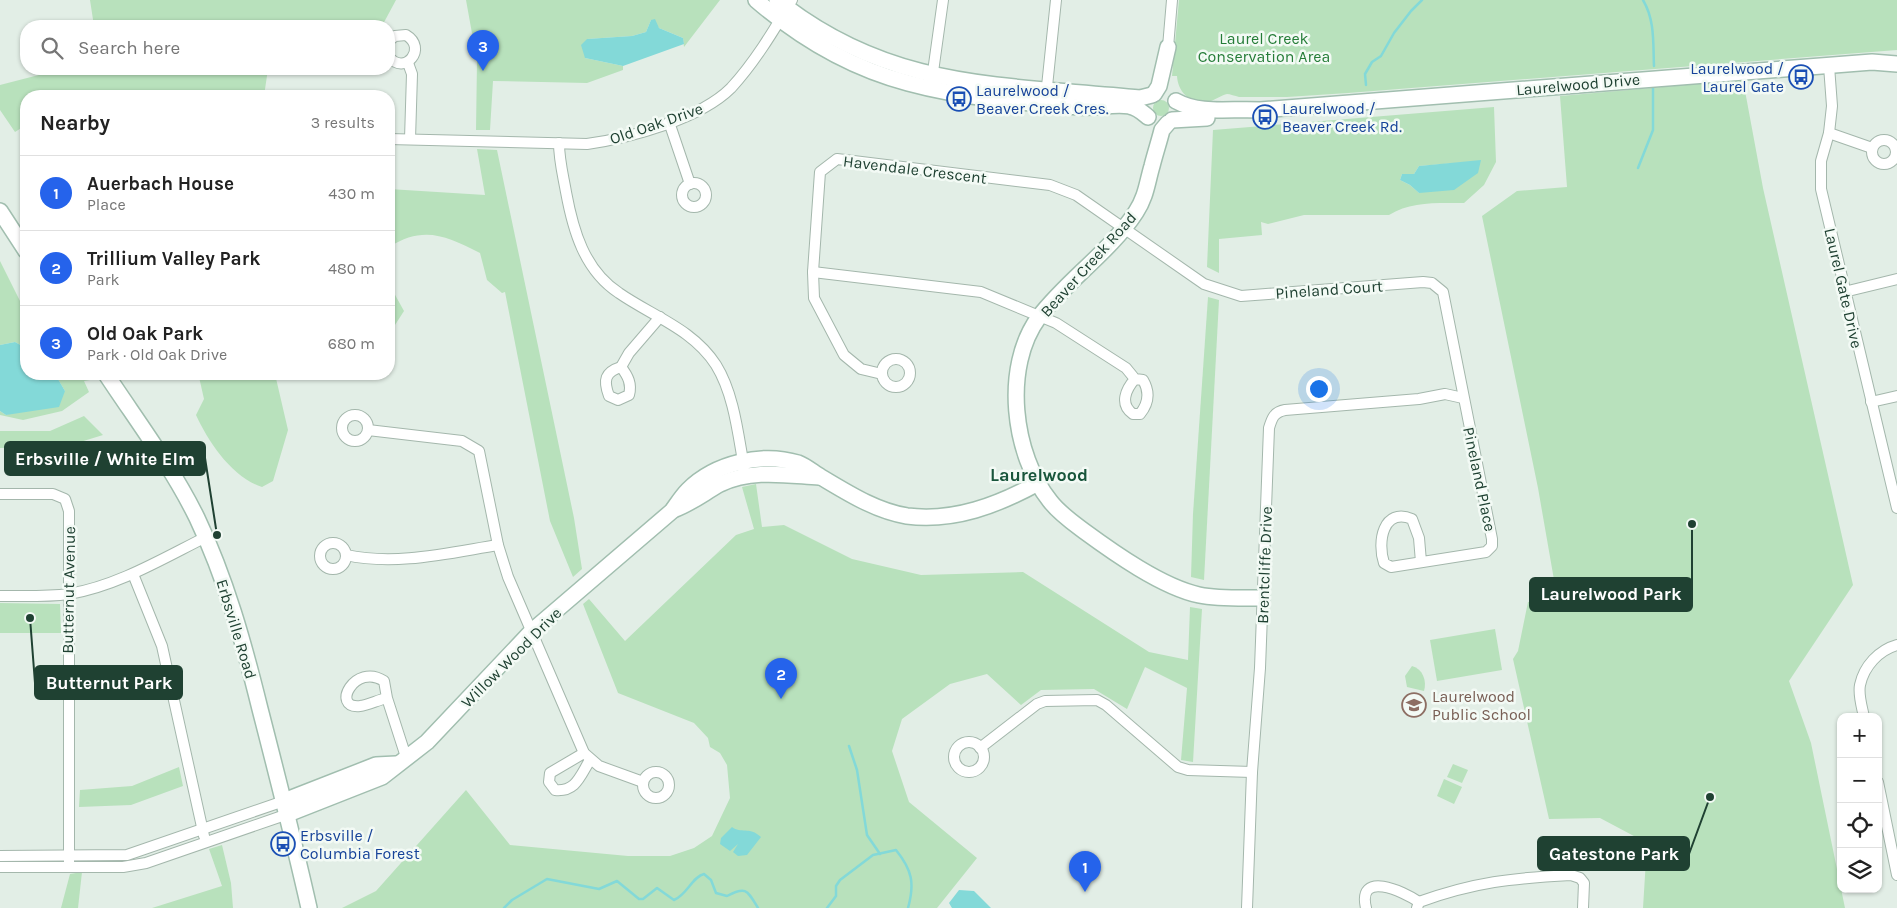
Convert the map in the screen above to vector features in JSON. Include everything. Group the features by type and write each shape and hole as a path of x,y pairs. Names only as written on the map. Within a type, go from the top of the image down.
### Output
{"street":[{"path":"756,0 784,7 845,60 886,77 1046,97 1092,108 1136,107 1159,124 1170,121 1177,111 1173,98 1168,47"},
{"path":"932,82 943,0"},
{"path":"1046,97 1056,0"},
{"path":"1150,119 1145,108 1159,86 1168,47 1172,0"},
{"name":"Old Oak Drive","path":"395,139 587,144 613,140 668,122 704,108 730,88 758,54 784,7"},
{"path":"395,36 401,35 413,41 416,51 408,63"},
{"name":"Laurelwood Drive","path":"1173,98 1187,107 1200,109 1260,110 1872,62 1897,64"},
{"path":"395,63 408,63"},
{"path":"408,63 412,74 410,139"},
{"name":"Laurel Gate Drive","path":"1829,66 1832,106 1829,133 1821,161 1821,189 1897,508"},
{"path":"1046,97 1140,98 1162,92 1173,98"},
{"name":"Laurelwood Drive","path":"1170,121 1246,115 1260,110"},
{"name":"Beaver Creek Road","path":"1150,119 1152,166"},
{"name":"Beaver Creek Road","path":"1170,121 1162,130 1145,198 1123,229 1039,317 1032,328 1022,356 1016,388 1017,422 1025,457 1050,502 1090,535 1171,586 1216,598 1262,598"},
{"path":"668,122 690,184"},
{"path":"1829,133 1872,148"},
{"path":"559,143 559,156 572,223 579,245 606,283 618,293 683,331 702,348 715,364 726,384 744,469"},
{"name":"Havendale Crescent","path":"882,374 861,369 844,355 814,298 813,272 820,172 837,159 1050,185 1076,195 1123,229"},
{"path":"0,211 20,242"},
{"name":"Pineland Court","path":"1123,229 1204,284 1241,296 1423,282 1432,283 1443,292 1463,398"},
{"path":"813,272 981,292 1056,323 1126,368 1135,379"},
{"path":"1844,292 1897,279"},
{"path":"621,367 628,353 660,317"},
{"name":"Erbsville Road","path":"110,380 168,467 206,537 238,624 286,808 309,908"},
{"name":"Brentcliffe Drive","path":"1247,908 1269,428 1272,418 1277,412 1419,399 1445,394 1463,398"},
{"path":"1871,402 1897,396"},
{"name":"Pineland Place","path":"1421,562 1419,538 1412,519 1397,516 1388,521 1384,527 1382,557 1384,563 1391,567 1486,552 1492,546 1463,398"},
{"path":"368,430 462,441 472,445 481,456 498,545 508,577 587,757 599,766 643,782"},
{"name":"Willow Wood Drive","path":"286,808 376,765 401,761 427,742 532,631 672,511 688,490 707,475 744,469 774,459 800,464 820,477 884,510 907,516 934,517 978,510 1009,499 1038,483"},
{"name":"Butternut Avenue","path":"0,494 53,494 64,500 69,511 68,861"},
{"path":"0,596 68,594 101,586 132,574 206,537"},
{"path":"346,554 359,558 408,558 456,553 498,545"},
{"path":"132,574 162,646 206,842"},
{"path":"1863,713 1860,684 1870,663 1888,648 1897,645"},
{"path":"386,698 401,761"},
{"path":"980,748 1037,704 1045,701 1097,700 1106,705 1178,767 1188,770 1252,772"},
{"path":"1882,802 1897,875"},
{"path":"0,867 127,855 203,830 286,808"},
{"path":"0,856 123,867 146,863 206,842 286,808"},
{"path":"1366,908 1364,893 1368,888 1375,885 1410,896 1418,905 1456,888 1508,878 1572,875 1580,878 1584,883 1583,908"}],"green space":[{"path":"90,0 396,0 385,20 93,20"},
{"path":"466,0 720,0 684,47 683,38 659,28 651,20 646,32 632,36 587,39 585,58 623,66 623,70 587,83 493,81 490,130 476,130 477,61"},
{"name":"Laurel Creek Conservation Area","path":"1179,0 1897,0 1897,50 1348,93 1287,97 1239,97 1227,94 1211,101 1198,102 1183,93 1177,76 1172,76"},
{"path":"39,75 267,75 265,90 20,90 20,129 15,132 0,110 0,85"},
{"path":"1743,80 1763,188 1853,585 1789,681 1811,743 1837,869 1837,893 1842,893 1845,908 1643,908 1647,843 1600,818 1549,819 1513,659 1518,651 1528,602 1557,597 1538,488 1482,216 1517,191 1567,187 1560,96"},
{"path":"1158,100 1164,100 1169,105 1167,114 1158,116 1153,111 1153,105"},
{"path":"1494,107 1496,162 1484,185 1464,203 1416,205 1406,207 1389,215 1304,215 1268,224 1261,222 1262,235 1219,239 1219,273 1207,267 1213,130","holes":["1480,161 1419,193 1410,185 1400,180 1402,174 1414,174 1419,166"]},
{"path":"477,149 497,150 574,518 582,569 573,577 550,521 505,292 502,293 487,280 480,253 456,242 435,235 424,235 413,236 395,244 395,189 485,195"},
{"path":"0,261 20,301 20,345 15,342 0,345"},
{"path":"395,295 404,311 395,325"},
{"path":"1208,297 1219,300 1204,580 1191,577 1193,514"},
{"path":"59,380 90,380 84,381 89,392 62,411 23,420 0,415 0,411 6,415 65,391"},
{"path":"200,380 276,380 288,430 273,481 262,487 251,482 231,467 223,458 208,437 196,415 204,399"},
{"path":"84,416 103,435 64,447 0,448 0,431 50,431"},
{"path":"756,484 762,527 784,525 852,559 921,575 1023,572 1149,652 1188,660 1190,607 1202,609 1193,762 1181,760 1187,688 1145,667 1127,709 1094,689 1041,690 1021,705 987,674 950,684 902,719 892,751 909,802 977,858 937,908 342,908 376,891 466,790 510,845 628,856 670,856 694,848 712,836 730,798 727,765 720,753 710,747 708,738 694,723 618,693 583,604 589,599 625,641 736,535 754,529 742,487"},
{"path":"0,603 60,604 61,633 0,633"},
{"path":"1495,629 1502,670 1437,681 1430,640"},
{"path":"1412,666 1419,670 1423,676 1425,683 1424,691 1407,687 1405,676"},
{"path":"1453,764 1468,770 1462,783 1447,777"},
{"path":"179,767 183,786 131,805 79,807 80,790 132,786"},
{"path":"1444,779 1462,787 1454,804 1437,796"},
{"path":"222,845 231,883 233,908 152,908 222,886 209,849"},
{"path":"82,872 78,908 61,908 70,874"}],"water":[{"path":"655,19 659,28 683,38 684,44 623,66 585,58 581,45 587,39 632,36 646,32 651,20"},
{"path":"1481,160 1478,173 1454,190 1419,193 1410,185 1400,180 1402,174 1414,174 1419,166"},
{"path":"15,342 20,345 20,380 59,380 65,391 59,407 6,415 0,411 0,345"},
{"path":"732,827 753,832 761,837 747,855 738,856 733,852 738,844 730,851 720,844 721,838"},
{"path":"959,890 974,891 991,908 952,908 949,903"}],"waterway":[{"path":"1366,85 1365,74 1372,62 1381,56 1394,33 1422,0"},
{"path":"1643,0 1650,16 1654,66"},
{"path":"1638,168 1653,130 1653,86"},
{"path":"849,746 857,770 867,835 880,854"},
{"path":"827,908 836,896 836,886 840,880 873,855 896,850 906,864 911,877 908,908"},
{"path":"504,908 512,900 547,879 599,889 617,881 639,899 643,899 657,888 674,900 679,898 696,879 704,874 711,880 716,893 727,896 738,891 746,891 758,908"}],"place":[{"name":"Old Oak Park","path":"483,71"},
{"name":"Laurelwood / Laurel Gate","path":"1801,77"},
{"name":"Laurelwood / Beaver Creek Cres.","path":"959,99"},
{"name":"Laurelwood / Beaver Creek Rd.","path":"1265,117"},
{"name":"Laurelwood Park","path":"1692,524"},
{"name":"Erbsville / White Elm","path":"217,535"},
{"name":"Butternut Park","path":"30,618"},
{"name":"Trillium Valley Park","path":"781,699"},
{"name":"Laurelwood Public School","path":"1414,705"},
{"name":"Gatestone Park","path":"1710,797"},
{"name":"Erbsville / Columbia Forest","path":"283,844"},
{"name":"Auerbach House","path":"1085,892"}],"district":[{"name":"Laurelwood","path":"1039,475"}]}
